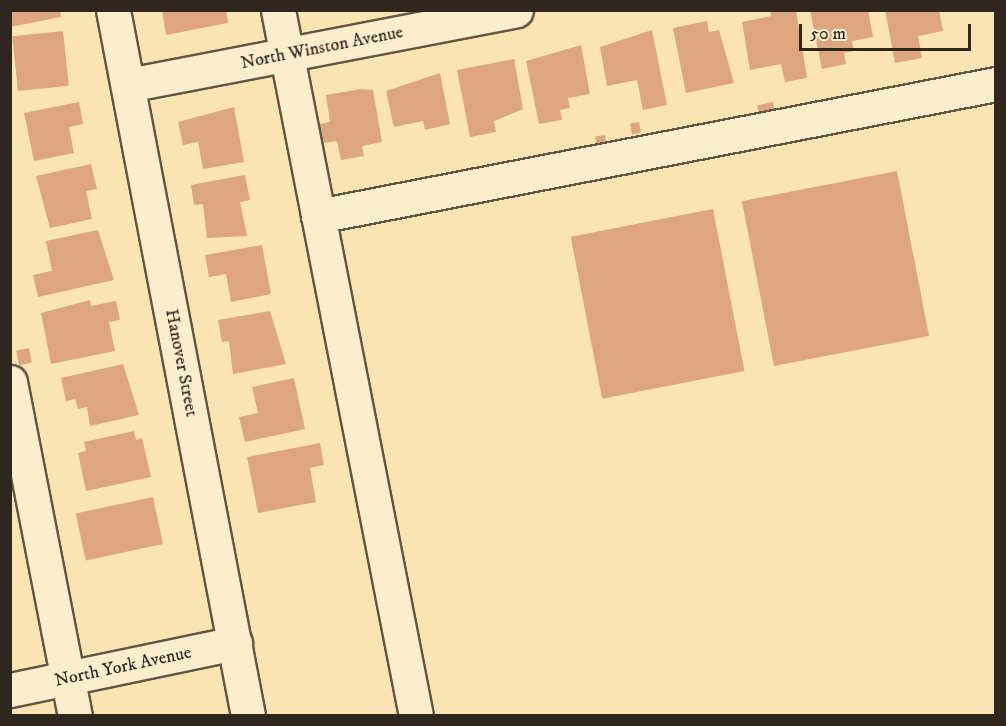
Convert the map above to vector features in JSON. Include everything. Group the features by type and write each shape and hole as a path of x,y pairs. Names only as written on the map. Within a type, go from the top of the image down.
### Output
{"street":[{"name":"Hanover Street","path":"113,10 249,716"},
{"path":"278,10 416,716"},
{"name":"North Winston Avenue","path":"128,86 287,55 455,16 516,10"},
{"path":"318,216 996,84"},
{"path":"10,382 75,716"},
{"name":"North York Avenue","path":"10,690 235,643"}],"building":[{"path":"10,10 60,10 61,17 10,27"},
{"path":"162,10 226,10 228,23 166,35"},
{"path":"770,10 796,10 807,78 785,82 781,64 750,70 742,22 771,16"},
{"path":"810,10 868,10 873,37 852,41 854,51 844,53 846,64 822,69"},
{"path":"885,10 939,10 943,31 918,36 922,58 895,63"},
{"path":"707,21 709,32 719,30 734,83 686,93 673,28"},
{"path":"652,30 667,105 643,110 637,80 607,86 600,47"},
{"path":"63,31 69,86 18,91 12,36"},
{"path":"581,45 590,94 568,98 570,108 560,110 562,120 539,124 526,61"},
{"path":"514,59 523,109 494,121 496,132 470,137 457,70"},
{"path":"440,73 450,124 425,130 423,121 394,127 386,91"},
{"path":"361,89 373,90 382,142 362,146 364,156 341,160 337,141 322,143 319,124 330,122 326,95"},
{"path":"79,102 83,124 69,127 74,153 34,161 24,113"},
{"path":"773,102 776,116 760,119 757,105"},
{"path":"234,107 244,162 203,169 198,142 183,145 178,122"},
{"path":"639,122 641,133 632,134 630,124"},
{"path":"605,135 607,148 597,149 595,137"},
{"path":"91,164 97,189 86,191 92,219 50,228 36,176"},
{"path":"897,171 929,336 774,366 742,201"},
{"path":"245,175 250,200 240,202 247,236 207,238 203,204 194,205 191,185"},
{"path":"713,209 744,371 602,399 571,237"},
{"path":"98,230 114,280 38,297 33,275 52,271 46,241"},
{"path":"262,245 271,294 231,302 226,274 209,277 205,255"},
{"path":"90,300 91,306 116,301 120,320 109,322 115,351 51,364 41,313"},
{"path":"270,311 286,364 233,374 229,341 222,342 218,320"},
{"path":"29,348 32,363 19,365 16,350"},
{"path":"123,364 139,415 90,426 87,407 78,409 75,399 66,401 61,378"},
{"path":"294,378 305,429 245,442 239,417 258,413 252,387"},
{"path":"134,431 136,440 142,438 151,477 86,491 78,453 86,451 84,442"},
{"path":"320,443 324,465 310,468 316,502 258,513 247,457"},
{"path":"153,497 163,544 86,560 76,513"}]}
